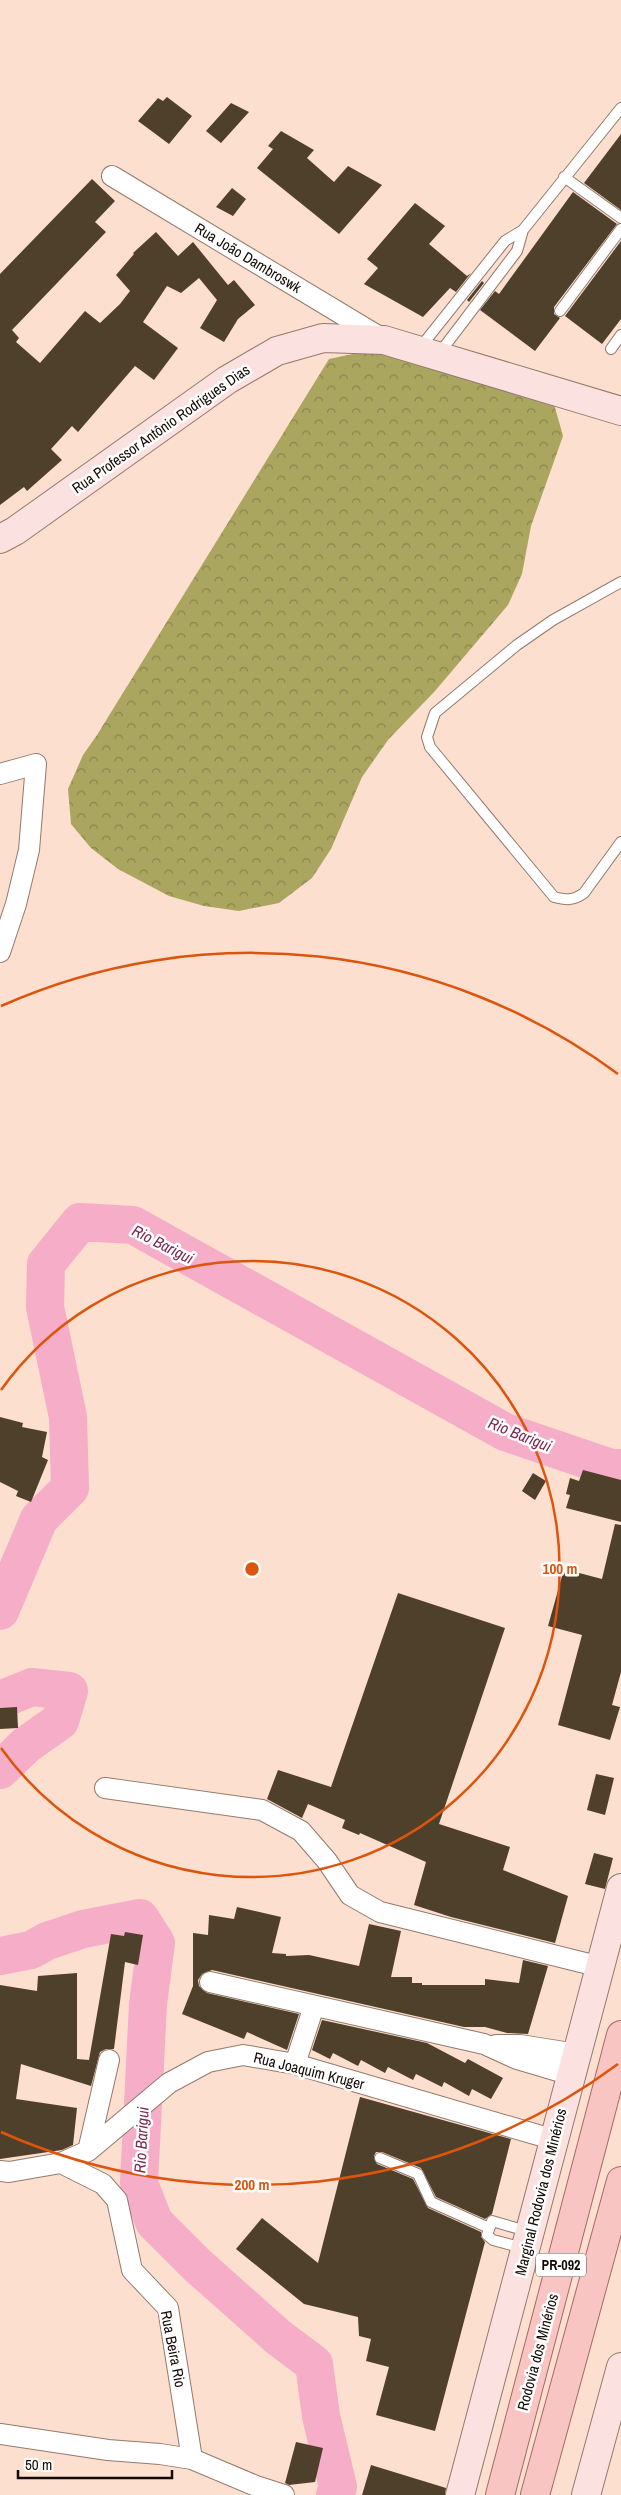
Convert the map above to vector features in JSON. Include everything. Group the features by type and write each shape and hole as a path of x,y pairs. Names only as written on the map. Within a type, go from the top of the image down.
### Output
{"main road":[{"name":"Rua Professor Antônio Rodrigues Dias","path":"5,532 227,380 277,351 323,338 384,340 621,411"},
{"name":"Marginal Rodovia dos Minérios","path":"460,2495 556,2140 621,1888"},
{"name":"Rodovia dos Minérios","path":"500,2495 621,2035"},
{"name":"PR-092","path":"535,2495 621,2180"},
{"path":"586,2495 621,2367"}],"street":[{"name":"Rua João Dambroswk","path":"112,176 384,340"},
{"path":"0,774 36,764 29,850 16,904 0,952"},
{"path":"106,1788 262,1810 301,1831 328,1861 350,1895 380,1912 601,1967"},
{"path":"210,1982 484,2044 520,2045 574,2065"},
{"path":"295,2064 314,2006"},
{"name":"Rua Joaquim Kruger","path":"0,2171 9,2172 61,2163 88,2151 169,2083 208,2062 243,2055 295,2064 556,2140"},
{"path":"88,2151 110,2060"},
{"name":"Rua Beira Rio","path":"61,2163 103,2184 117,2200 132,2270 168,2308 192,2459"},
{"path":"0,2434 108,2450 160,2454 192,2459 253,2490 284,2495"}],"lane":[{"path":"428,353 505,241 523,230 621,108"},
{"path":"564,177 621,218"},
{"path":"560,311 621,229"},
{"path":"428,353 517,251 523,230"},
{"path":"611,348 621,335"},
{"path":"621,582 553,620 517,645 435,713 427,737 430,747 554,897 566,900 575,899 584,894 621,842"},
{"path":"380,2158 418,2174 431,2202 489,2228"},
{"path":"492,2221 529,2241 493,2240 487,2235 492,2221"}],"green space":[{"path":"362,352 396,352 554,404 563,436 531,526 522,574 508,605 435,691 388,740 362,777 331,849 312,878 279,903 239,911 204,906 169,896 118,869 91,848 71,824 68,789 83,755 329,359"}],"building":[{"path":"167,97 192,116 169,144 138,121 158,98 163,101"},
{"path":"231,103 249,112 221,143 206,131"},
{"path":"281,131 314,150 307,158 334,182 348,166 382,185 339,234 257,168 273,149 268,146"},
{"path":"621,134 621,210 584,183"},
{"path":"92,179 115,201 95,222 106,232 12,330 19,338 16,342 40,363 85,311 100,323 120,304 130,291 116,275 133,253 156,232 178,256 193,242 228,285 234,280 255,305 238,319 224,342 200,328 217,300 199,278 181,293 167,286 143,322 178,348 154,380 135,366 78,432 72,426 51,449 62,460 27,491 24,487 0,505 0,274"},
{"path":"232,188 246,199 233,216 216,207"},
{"path":"573,192 617,224 554,307 554,314 560,318 535,351 480,310 495,291 499,294"},
{"path":"415,203 445,226 429,244 467,276 471,273 456,292 450,288 423,317 364,284 378,268 367,259"},
{"path":"621,241 621,319 602,344 565,316"},
{"path":"482,281 484,283 469,302 467,300"},
{"path":"0,1417 23,1423 22,1427 47,1432 42,1457 48,1460 31,1502 16,1496 18,1491 0,1482"},
{"path":"583,1470 621,1480 621,1522 566,1508 570,1495 566,1494 570,1478 579,1481"},
{"path":"533,1473 546,1481 535,1500 522,1491"},
{"path":"615,1524 621,1525 621,1672 612,1705 620,1707 610,1740 558,1725 582,1635 548,1626 564,1569 602,1579"},
{"path":"398,1593 505,1628 439,1824 510,1847 503,1870 568,1896 555,1943 451,1917 414,1905 426,1862 360,1833 359,1835 342,1828 345,1820 308,1804 302,1818 267,1799 278,1770 331,1787"},
{"path":"17,1707 18,1728 0,1729 0,1708"},
{"path":"596,1774 614,1778 605,1815 587,1810"},
{"path":"594,1853 613,1858 605,1889 585,1884"},
{"path":"237,1907 281,1917 272,1953 286,1954 286,1956 309,1955 359,1966 369,1924 401,1931 391,1977 412,1977 412,1983 422,1983 422,1985 485,1985 485,1979 519,1983 523,1960 548,1966 528,2034 507,2033 485,2027 464,2027 212,1970 202,1974 198,1980 199,1986 207,1993 299,2014 287,2050 247,2032 244,2039 182,2014 193,1986 193,1933 208,1935 209,1915 234,1919"},
{"path":"125,1932 143,1935 138,1965 125,1962 114,2049 106,2049 100,2052 91,2086 21,2064 16,2099 77,2108 73,2145 62,2150 0,2159 0,1985 37,1991 38,1976 77,1973 77,2059 89,2060 111,1934 124,1936"},
{"path":"322,2020 427,2043 465,2063 468,2059 503,2078 491,2099 472,2089 469,2096 444,2082 442,2087 416,2074 413,2080 388,2067 385,2073 361,2060 358,2066 333,2053 330,2059 312,2050"},
{"path":"360,2097 511,2139 492,2214 485,2219 436,2197 421,2168 382,2152 376,2152 374,2156 377,2164 413,2179 428,2208 481,2232 481,2237 485,2242 435,2431 376,2415 389,2367 366,2361 371,2339 359,2336 358,2317 304,2304 236,2249 262,2218 318,2263"},
{"path":"296,2442 323,2448 315,2482 289,2485 285,2483"},
{"path":"371,2465 446,2488 445,2495 362,2495"}],"waterway":[{"name":"Rio Barigui","path":"0,1611 39,1519 70,1488 68,1417 45,1307 46,1264 80,1222 133,1225 505,1432 611,1468 621,1468"},
{"name":"Rio Barigui","path":"0,1700 32,1687 69,1691 60,1721 26,1745 0,1770"},
{"name":"Rio Barigui","path":"0,1956 31,1950 47,1941 83,1929 140,1918 156,1943 148,2004 139,2183 154,2222 197,2265 278,2337 314,2364 321,2416 338,2487 335,2495"}]}
